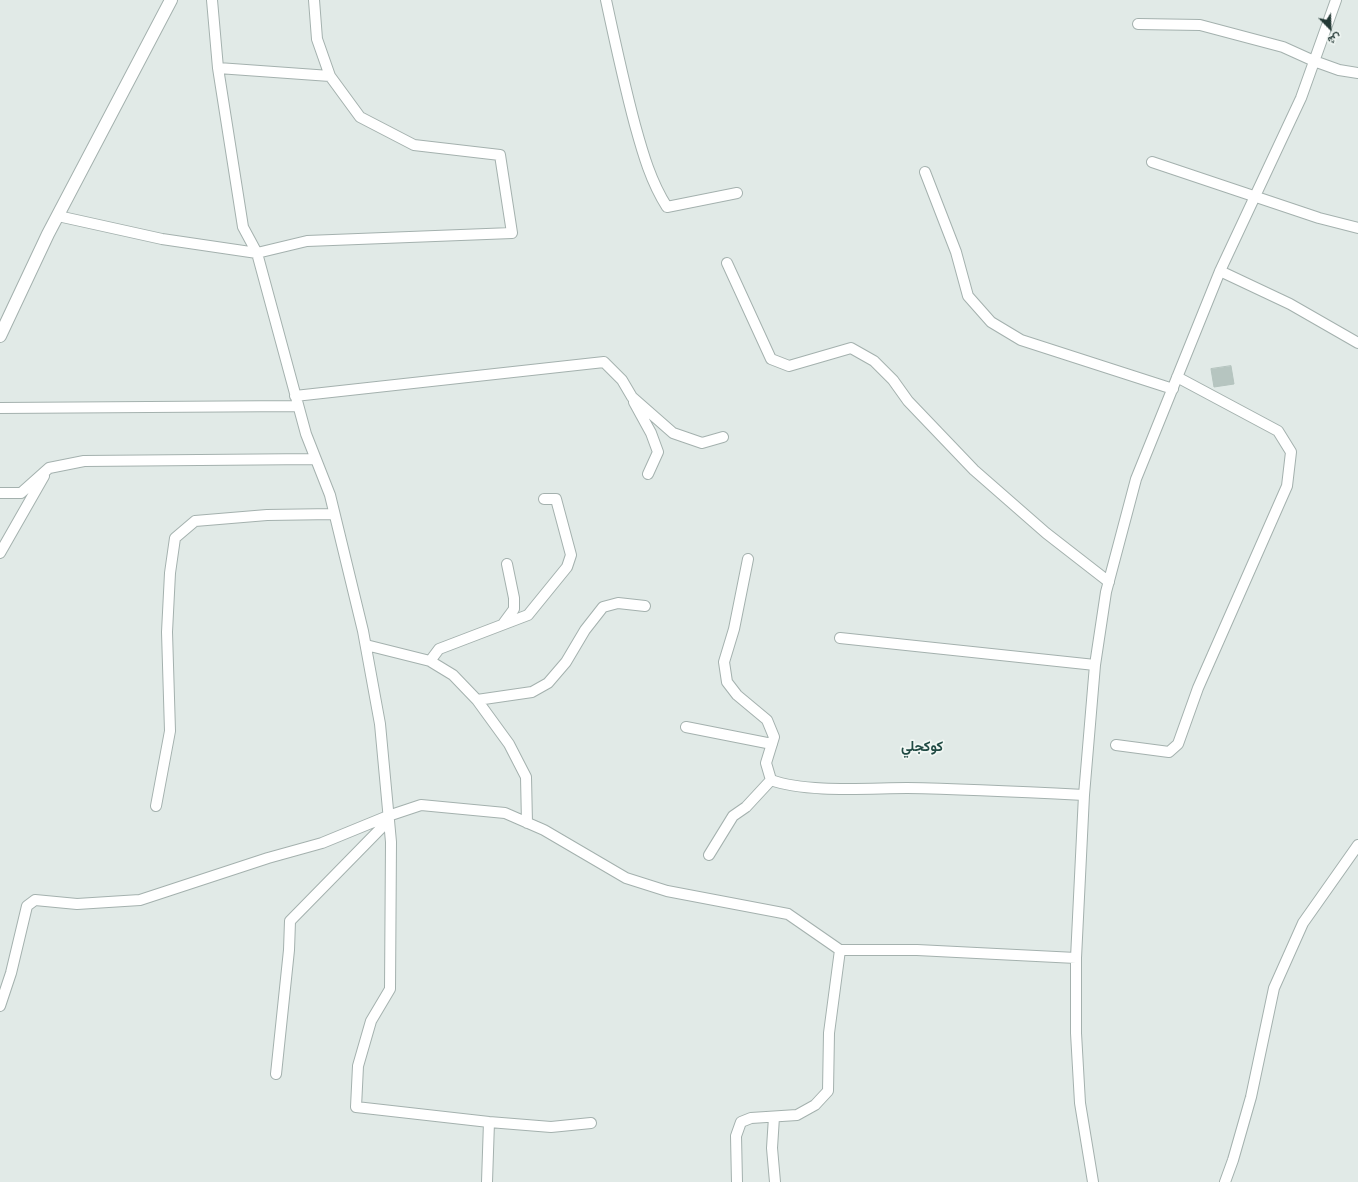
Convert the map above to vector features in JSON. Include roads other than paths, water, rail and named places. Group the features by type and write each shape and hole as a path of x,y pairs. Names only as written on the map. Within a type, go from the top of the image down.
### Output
{"street":[{"path":"0,336 58,216 171,0"},
{"path":"212,0 218,68 243,227 257,253 298,406 315,458 330,495 366,645 380,724 391,842 390,989 370,1021 358,1066 356,1108 551,1127 591,1123"},
{"path":"58,216 162,239 257,253 307,241 512,233 500,155 414,145 360,117 330,76 316,40 314,0"},
{"path":"606,0 621,75 639,139 655,188 667,207 737,193"},
{"path":"1093,1182 1080,1103 1076,1033 1076,958 1084,795 1095,665 1109,582 1136,479 1220,271 1301,98 1336,0"},
{"path":"1138,24 1200,25 1282,47 1339,70 1358,73"},
{"path":"218,68 330,76"},
{"path":"1152,162 1320,218 1358,228"},
{"path":"925,172 956,252 968,296 991,322 1022,340 1173,389"},
{"path":"727,263 772,359 789,366 851,348 874,361 893,380 908,401 974,470 1046,533 1109,582"},
{"path":"1220,271 1290,304 1358,343"},
{"path":"295,396 604,362 622,380 651,433 658,452 648,474"},
{"path":"1116,745 1169,752 1178,744 1198,688 1287,486 1291,452 1278,431 1178,377"},
{"path":"632,397 673,432 702,443 723,437"},
{"path":"0,408 298,406"},
{"path":"0,493 21,493 49,468 84,461 315,458"},
{"path":"0,553 49,468"},
{"path":"430,661 439,648 528,616 567,567 570,556 556,499 544,499"},
{"path":"156,806 170,731 167,632 170,573 175,538 195,521 267,515 334,514"},
{"path":"748,559 734,629 724,662 727,682 737,695 767,720 774,737 766,763 771,780"},
{"path":"503,624 514,609 514,598 507,564"},
{"path":"477,700 532,692 548,683 566,662 585,630 604,607 618,603 645,606"},
{"path":"840,638 1095,665"},
{"path":"366,645 430,661 453,675 477,700 508,744 526,777 527,822"},
{"path":"686,727 772,744"},
{"path":"771,780 783,784 814,787 948,789 1084,795"},
{"path":"709,855 733,816 746,807 771,780"},
{"path":"0,1006 11,974 27,906 35,900 77,904 140,900 268,858 322,843 421,804 505,813 544,830 626,878 667,891 788,914 840,950 917,950 1076,958"},
{"path":"276,1074 289,950 290,921 388,818"},
{"path":"1225,1182 1233,1160 1251,1097 1274,988 1303,923 1358,845"},
{"path":"737,1182 736,1136 741,1122 751,1118 797,1116 815,1106 828,1091 829,1033 840,950"},
{"path":"774,1117 772,1148 775,1182"},
{"path":"487,1182 489,1122"}],"district":[{"name":"كوكجلي","path":"922,747"}]}
